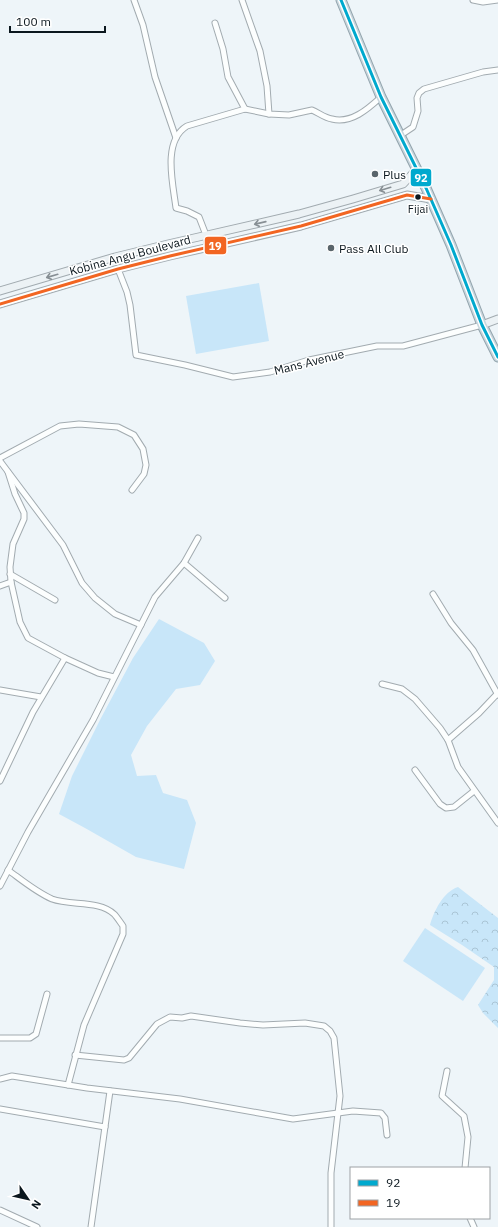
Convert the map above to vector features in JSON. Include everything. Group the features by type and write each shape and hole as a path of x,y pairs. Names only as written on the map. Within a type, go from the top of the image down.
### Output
{"highway":[{"path":"341,0 381,97 401,135 431,199 451,245 482,325 498,357"}],"street":[{"path":"134,0 143,24 155,77 176,138"},
{"path":"242,0 260,50 267,86 269,114"},
{"path":"473,0 483,2 498,0"},
{"path":"215,23 223,49 228,77 245,109"},
{"path":"401,135 413,127 418,111 417,98 419,93 424,89 483,72 498,70"},
{"path":"207,248 206,235 199,216 176,208 171,158 176,138 181,129 245,109 269,114 289,115 312,110 330,119 336,120 352,118 366,110 381,97"},
{"path":"407,195 403,184 417,169"},
{"name":"Kobina Angu Boulevard","path":"0,291 115,257 299,214 403,184"},
{"name":"Kobina Angu Boulevard","path":"0,304 118,269 301,226 407,195 431,199"},
{"name":"Mans Avenue","path":"118,269 127,292 130,305 136,355 233,377 270,372 309,360 377,346 403,346 482,325"},
{"path":"482,325 498,319"},
{"path":"0,458 60,426 86,424 118,428 134,435 143,450 146,465 144,474 132,490"},
{"path":"0,461 63,545 82,583 95,598 115,614 140,624"},
{"path":"8,472 15,494 24,513 24,519 13,544 10,574 20,622 28,638 65,658 98,673 114,677"},
{"path":"0,886 28,832 93,720 140,624 155,597 184,562 198,538"},
{"path":"184,562 225,598"},
{"path":"10,574 55,600"},
{"path":"0,586 11,582"},
{"path":"433,594 451,623 473,650 498,694 448,740"},
{"path":"0,781 41,697 65,658"},
{"path":"382,684 402,689 415,700 440,728 448,740 458,767 498,823"},
{"path":"0,690 41,697"},
{"path":"415,770 440,804 446,808 454,807 474,791"},
{"path":"8,870 36,891 53,899 65,903 93,904 106,908 114,914 123,926 123,934 84,1025 68,1086"},
{"path":"0,1038 30,1038 36,1034 47,994"},
{"path":"75,1055 124,1060 129,1058 157,1024 170,1017 182,1018 191,1016 248,1024 287,1025 305,1023 324,1026 330,1031 334,1038 340,1096 331,1173 331,1227"},
{"path":"447,1071 442,1096 464,1116 468,1137 465,1167"},
{"path":"0,1079 12,1076 68,1086 180,1100 293,1119 353,1111 381,1113 385,1118 387,1135"},
{"path":"91,1227 110,1092"},
{"path":"0,1109 105,1128"},
{"path":"0,1210 36,1227"}],"green space":[{"path":"259,283 269,341 196,354 186,296"},
{"path":"159,619 204,643 215,661 200,685 176,689 147,726 131,755 137,776 156,775 163,793 187,800 196,823 184,869 136,857 59,814 72,776 101,718 133,658"},
{"path":"458,887 498,918 498,1028 483,1013 478,1005 494,980 494,967 430,925 440,903 448,893"},
{"path":"425,928 485,968 463,1001 403,961"}],"transit line":[{"name":"92","path":"341,0 381,97 426,188 451,245 482,325 498,357"},
{"name":"19","path":"0,304 118,269 301,226 407,195 431,199"}],"place":[{"name":"Plus","path":"375,174"},
{"name":"Fijai","path":"418,197"},
{"name":"Pass All Club","path":"331,248"}]}
